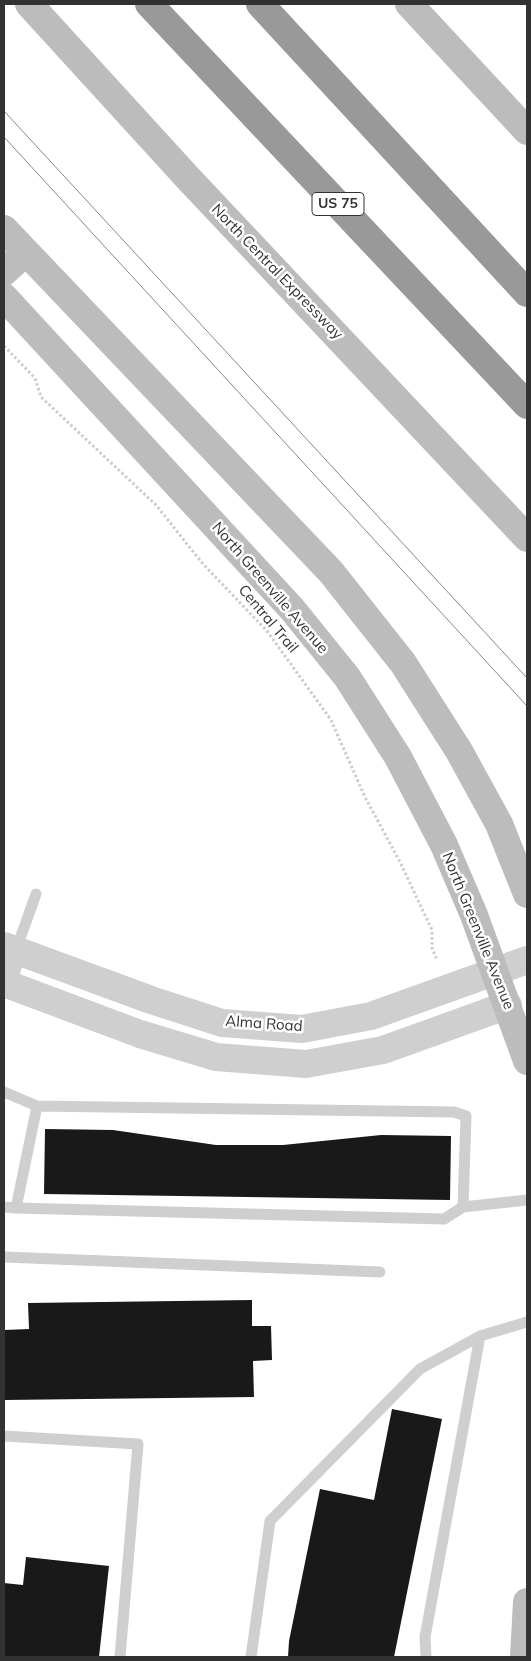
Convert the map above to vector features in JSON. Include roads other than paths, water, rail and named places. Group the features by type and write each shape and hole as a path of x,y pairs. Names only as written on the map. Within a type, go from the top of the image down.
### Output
{"highway":[{"name":"US 75","path":"149,4 527,405"},
{"path":"260,4 527,293"}],"main road":[{"name":"North Central Expressway","path":"29,4 187,177 527,538"},
{"path":"409,4 527,131"},
{"path":"4,230 331,572 404,663 459,750 490,808 527,894"},
{"path":"4,272 25,253"},
{"name":"North Greenville Avenue","path":"4,297 292,609 347,677 398,756 423,802 454,868 495,972 518,1002 527,1061"},
{"path":"524,1657 527,1602"}],"street":[{"name":"Alma Road","path":"10,948 151,1000 222,1022 302,1029 371,1016 527,960"},
{"path":"10,948 4,985 140,1034 216,1057 306,1064 383,1050 518,1002"}],"lane":[{"path":"10,948 36,894"},
{"path":"4,1092 37,1106 454,1112 466,1116 463,1207"},
{"path":"16,1208 37,1106"},
{"path":"4,1207 444,1219 463,1207 527,1200"},
{"path":"4,1257 380,1272"},
{"path":"251,1657 270,1520 420,1368 480,1336 527,1322"},
{"path":"426,1657 425,1637 480,1336"},
{"path":"4,1436 138,1444 120,1657"}],"tram line":[{"path":"4,111 527,678"},
{"path":"4,137 527,706"}]}
